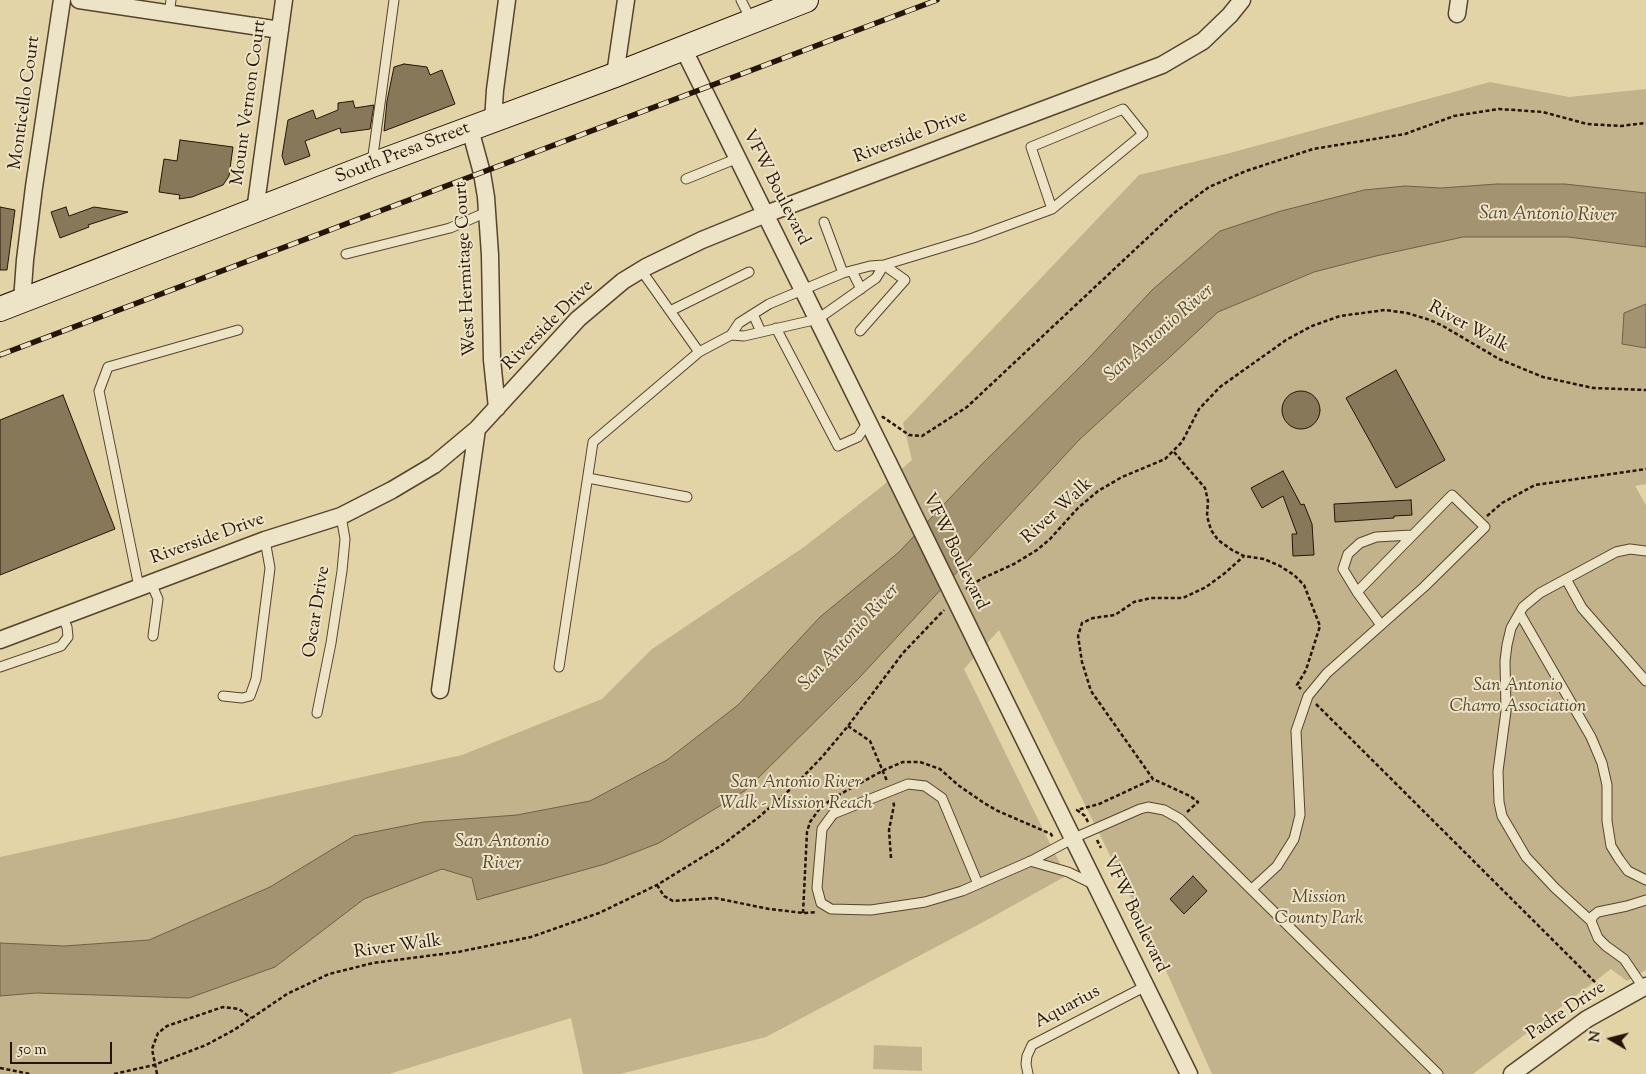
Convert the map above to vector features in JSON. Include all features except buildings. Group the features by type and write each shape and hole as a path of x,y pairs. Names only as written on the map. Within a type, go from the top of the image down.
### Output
{"main road":[{"name":"South Presa Street","path":"0,309 372,165 615,75 806,0"}],"street":[{"name":"Monticello Court","path":"22,301 34,187 62,0"},
{"path":"79,0 170,7 280,30"},
{"name":"Mount Vernon Court","path":"255,211 284,0"},
{"path":"493,120 495,90 508,0"},
{"path":"615,75 626,0"},
{"name":"Riverside Drive","path":"0,640 265,540 342,516 392,490 434,465 477,429 578,319 623,281 641,270 702,240 766,214 1162,65 1203,41 1230,15 1242,0"},
{"name":"VFW Boulevard","path":"683,48 1190,1074"},
{"name":"West Hermitage Court","path":"470,129 482,173 487,212 490,254 492,360 497,408"},
{"path":"440,690 477,429"},
{"name":"Padre Drive","path":"1512,1074 1587,1019 1645,986"}],"lane":[{"path":"372,165 394,0"},
{"path":"741,0 752,21"},
{"path":"559,667 593,442 699,352 731,335 739,323 769,304 848,272 884,265 973,238 1052,209 1143,134 1122,109 1031,147 1052,209"},
{"path":"686,179 738,158"},
{"path":"346,254 450,228 487,212"},
{"path":"824,222 848,272 860,289"},
{"path":"731,335 744,336 818,319 876,278 884,265"},
{"path":"860,331 905,280 884,265"},
{"path":"641,270 699,352"},
{"path":"670,312 748,272"},
{"path":"753,314 760,332"},
{"path":"776,328 838,446 858,437 868,422"},
{"path":"153,636 158,599 145,585 99,391 108,367 238,330"},
{"path":"588,478 687,497"},
{"path":"1252,890 1277,866 1294,839 1300,815 1296,731 1308,696 1327,673 1424,586 1485,527 1452,495 1357,592"},
{"name":"Oscar Drive","path":"317,713 331,643 342,571 345,539 342,516"},
{"path":"1382,624 1357,592 1343,569 1348,554 1360,542 1376,537 1412,535"},
{"path":"223,696 242,698 250,696 256,679 270,568 265,540"},
{"path":"1645,986 1624,959 1598,938 1591,922 1526,857 1502,816 1498,802 1498,771 1505,718 1505,661 1507,645 1512,628 1523,608 1540,593 1616,552 1630,548 1646,551"},
{"path":"1566,579 1582,608 1646,681"},
{"path":"1520,614 1591,737 1602,763 1607,785 1606,821 1611,846 1618,859 1628,871 1646,880"},
{"path":"0,668 61,646 68,637 67,627 62,616"},
{"path":"978,884 942,798 925,786 908,784 833,814 822,829 817,888 821,903 831,909 871,910 925,902 962,891 1030,862 1074,838 1140,809 1148,807 1164,810 1180,819 1438,1074"},
{"path":"1030,862 1068,872 1098,886"},
{"path":"1591,922 1593,916 1598,912 1646,900"},
{"name":"Aquarius","path":"1028,1074 1026,1071 1027,1056 1032,1045 1146,986"}],"path":[{"path":"868,422 884,417 909,435 922,436 937,427 967,407 1174,212 1209,187 1246,171 1313,149 1405,134 1454,116 1499,109 1542,112 1587,124 1621,126 1646,123"},
{"name":"River Walk","path":"962,594 980,579 1014,564 1037,550 1050,539 1078,508 1098,492 1122,478 1157,463 1174,452 1182,442 1199,409 1220,387 1297,333 1328,320 1360,313 1385,310 1396,311 1430,320 1499,359 1526,371 1559,381 1593,388 1646,390"},
{"path":"1174,452 1206,488 1208,501 1207,516 1211,530 1218,540 1244,556 1264,559 1280,566 1294,575 1304,585 1320,626 1306,670 1297,685 1616,1003"},
{"path":"1481,522 1502,503 1535,485 1646,469"},
{"path":"1180,819 1198,802 1190,796 1153,779 1090,691 1082,662 1078,636 1082,623 1093,618 1115,614 1134,602 1151,598 1182,598 1206,587 1244,556"},
{"name":"River Walk","path":"114,1074 154,1065 206,1045 287,994 330,974 373,963 458,952 531,937 599,913 657,885 722,846 794,786 843,732 903,653 948,606"},
{"path":"803,913 807,832 810,822 820,808 835,797 884,770 903,762 920,762 940,769 958,785 984,803 1051,834"},
{"path":"1086,816 1077,810 1099,804 1153,779"},
{"path":"657,885 664,896 673,901 715,898 769,909 803,913 831,909"},
{"path":"156,1074 152,1056 154,1042 158,1033 167,1026 223,1007 239,1009 251,1018"},
{"path":"0,1068 30,1074"}],"green space":[{"name":"San Antonio River Walk - Mission Reach","path":"1490,82 1569,97 1646,89 1646,484 1635,486 1646,505 1646,970 1627,981 1611,969 1473,1074 1212,1074 1159,955 999,630 964,669 1066,876 766,1037 620,1074 583,1074 571,1018 389,1074 0,1074 0,857 462,755 602,699 652,649 804,547 880,488 912,460 903,423 1139,175 1230,153"},
{"path":"874,1045 922,1047 922,1071 873,1069"}],"water":[{"name":"San Antonio River","path":"1497,184 1565,184 1646,193 1646,247 1568,237 1463,237 1314,272 1218,312 1079,440 860,677 746,790 659,843 605,864 477,900 472,878 442,869 364,899 275,967 189,998 36,993 0,996 0,943 64,946 149,940 270,887 354,836 424,822 517,815 590,801 667,760 738,705 820,617 899,552 982,464 1088,359 1152,290 1220,231 1281,211 1364,190 1405,186 1441,188"},
{"path":"1646,304 1646,348 1622,344 1624,313"}],"railway":[{"path":"0,355 937,0"}],"park label":[{"name":"San Antonio Charro Association","path":"1518,698"},
{"name":"Mission County Park","path":"1319,910"}]}
